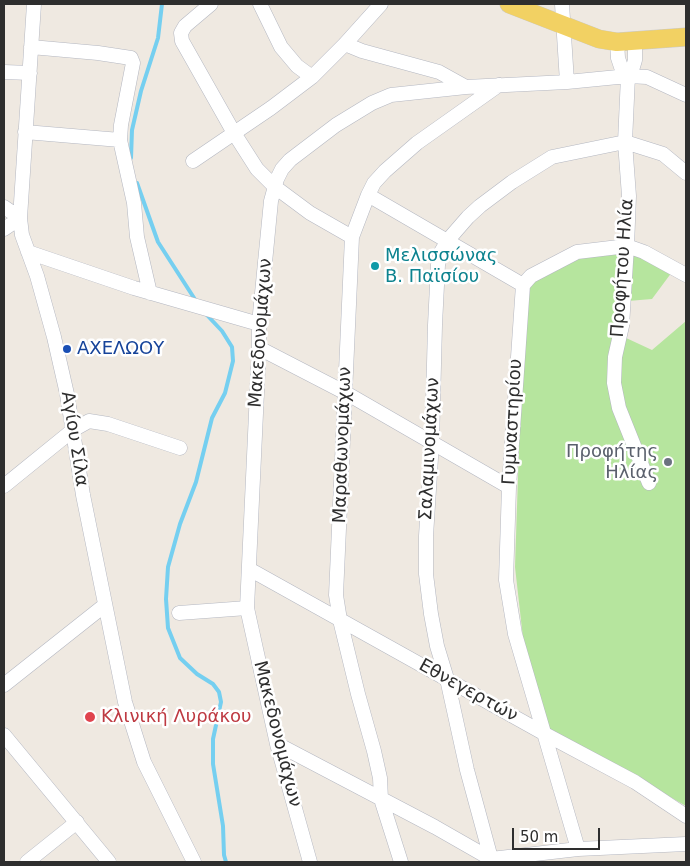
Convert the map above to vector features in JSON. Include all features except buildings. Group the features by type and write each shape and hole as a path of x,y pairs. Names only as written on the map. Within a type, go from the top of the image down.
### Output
{"main road":[{"path":"509,4 599,40 617,42 686,37"}],"street":[{"name":"Αγίου Σίλα","path":"34,4 20,218 22,235 54,337 73,430 83,495 125,702 144,762 194,862"},
{"path":"211,4 185,26 182,33 182,41 234,134 257,168 275,188 310,213 352,237"},
{"path":"260,4 281,46 297,66 312,77"},
{"path":"192,161 234,134 312,77 381,4"},
{"path":"562,4 567,82"},
{"name":"Προφήτου Ηλία","path":"635,40 635,60 628,76 626,142 627,246 622,326 615,358 614,383 619,408 650,483"},
{"name":"Προφήτου Ηλία","path":"617,42 618,58 621,67 628,76"},
{"path":"345,44 362,51 440,72 466,87"},
{"path":"31,47 131,58 133,63 121,125 120,140 134,202 137,237 150,292"},
{"path":"4,72 30,73"},
{"name":"Μακεδονομάχων","path":"310,862 277,744 247,608 259,324 272,201 277,179 282,169 290,160 336,125 372,103 391,95 466,87 567,82 628,76 647,77 686,95"},
{"name":"Μαραθωνομάχων","path":"401,862 381,799 380,778 374,750 358,694 340,620 336,594 352,237 374,183 401,156 499,85"},
{"path":"25,132 120,140"},
{"path":"626,142 663,154 686,173"},
{"name":"Σαλαμινομάχων","path":"492,860 467,770 447,679 437,646 426,574 438,265 441,252 448,240 468,217 512,182 552,157 626,142"},
{"path":"368,195 523,285 531,276 577,252 627,246 644,252 686,275"},
{"path":"4,207 20,218 4,229"},
{"path":"28,252 176,301 259,324"},
{"name":"Γυμναστηρίου","path":"523,285 505,564 508,601 515,634 578,849"},
{"path":"259,348 346,393 509,487"},
{"path":"4,486 73,430 89,421 98,422 180,448"},
{"name":"Εθνεγερτών","path":"249,569 635,782 686,816"},
{"path":"4,685 105,605"},
{"path":"179,613 247,608"},
{"path":"4,735 109,862"},
{"path":"277,744 435,826 492,860 578,849 686,844"},
{"path":"27,862 76,822"}],"green space":[{"path":"621,249 672,272 652,299 628,301 624,337 652,350 686,321 686,806 547,731 523,638 515,567 524,297 533,283 570,255"}],"waterway":[{"path":"131,158 132,130 141,91 158,38 162,4"},
{"path":"137,183 158,242 196,301"},
{"path":"205,313 222,331 232,347 233,361 225,393 212,418 196,482 180,524 168,567 166,599 168,628 180,658 197,674 213,684 219,692 221,702 213,739 213,764 223,826 226,862"}],"place":[{"name":"Μελισσώνας B. Παϊσίου","path":"375,266"},
{"name":"ΑΧΕΛΩΟΥ","path":"67,349"},
{"name":"Προφήτης Ηλίας","path":"668,462"},
{"name":"Κλινική Λυράκου","path":"90,717"}]}
